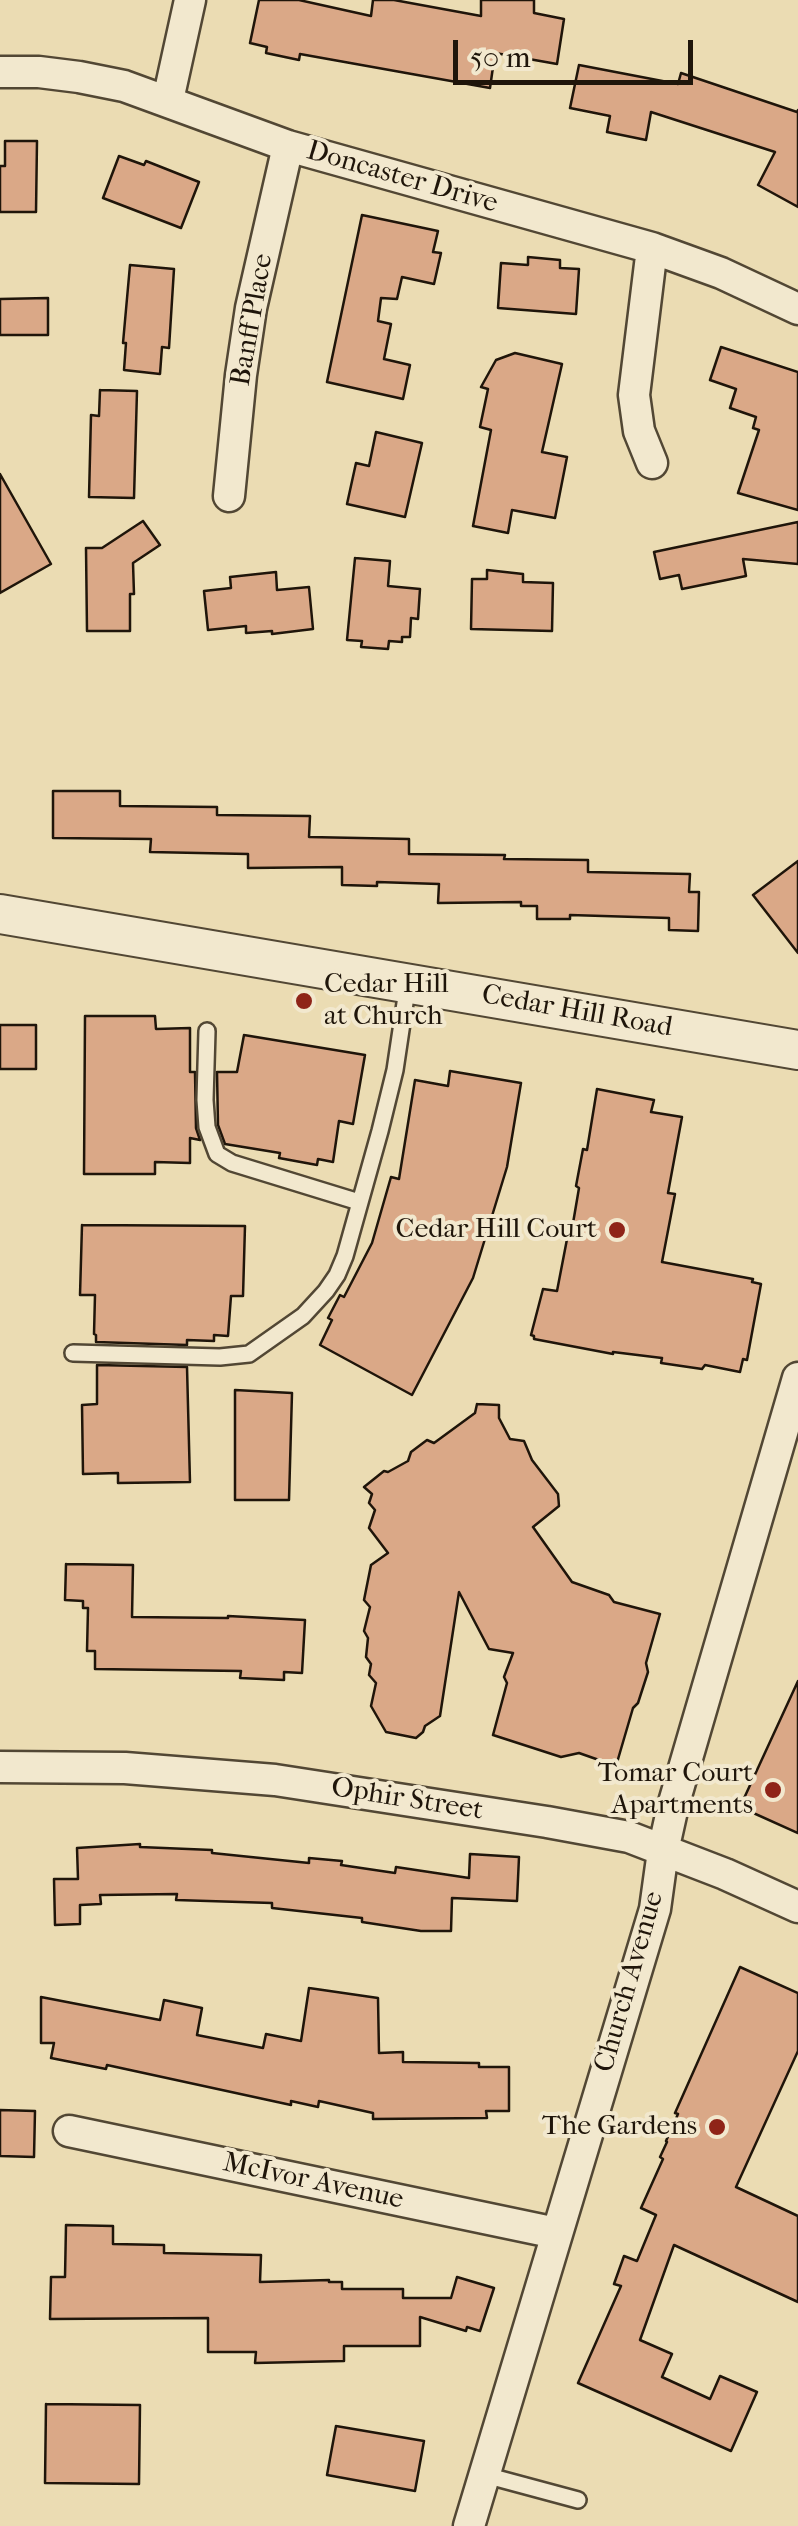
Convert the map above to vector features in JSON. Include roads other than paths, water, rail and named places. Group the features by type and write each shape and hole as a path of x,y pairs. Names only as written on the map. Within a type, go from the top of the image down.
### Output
{"street":[{"path":"168,100 190,0"},
{"name":"Doncaster Drive","path":"0,72 79,77 124,86 288,146 652,248 721,273 798,309"},
{"name":"Banff Place","path":"229,496 251,308 288,146"},
{"path":"652,248 634,395 640,430 652,463"},
{"name":"Cedar Hill Road","path":"0,914 798,1050"},
{"name":"Church Avenue","path":"469,2526 655,1909 674,1806 798,1378"},
{"name":"Ophir Street","path":"0,1767 126,1768 275,1780 546,1822 629,1837 798,1907"},
{"name":"McIvor Avenue","path":"69,2132 556,2233"}],"lane":[{"path":"73,1352 220,1358 248,1354 303,1316 326,1291 345,1256 395,1070 408,984"},
{"path":"207,1032 207,1127 217,1154 232,1163 359,1202"},
{"path":"485,2475 578,2500"}],"place":[{"name":"Cedar Hill at Church","path":"304,1001"},
{"name":"Cedar Hill Court","path":"617,1230"},
{"name":"Tomar Court Apartments","path":"773,1790"},
{"name":"The Gardens","path":"717,2127"}]}
